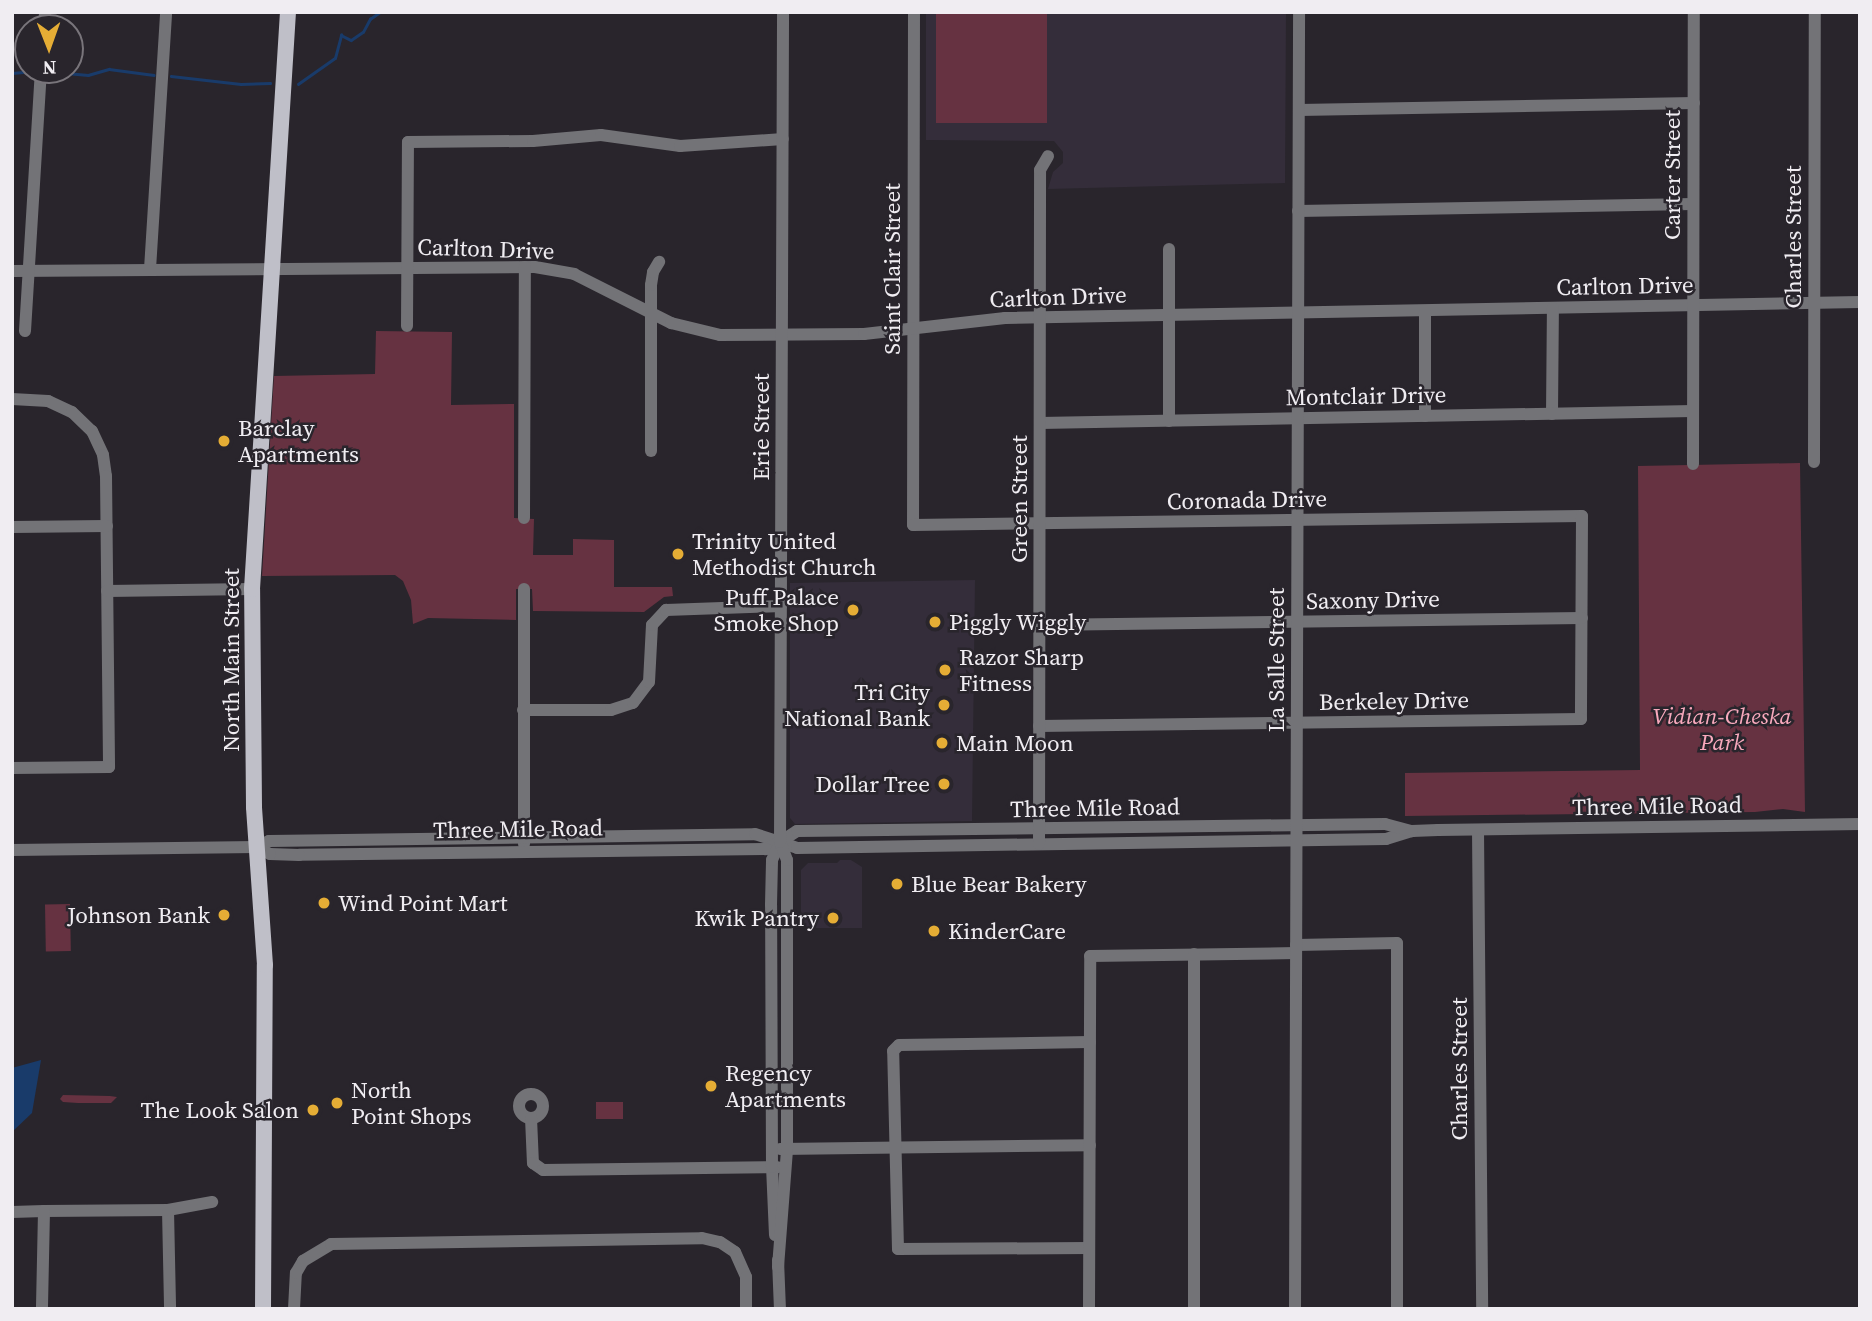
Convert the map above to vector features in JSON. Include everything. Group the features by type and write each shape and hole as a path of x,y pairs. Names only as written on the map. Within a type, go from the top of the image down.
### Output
{"main road":[{"name":"North Main Street","path":"263,1309 265,965 257,847 252,589 288,12"}],"street":[{"path":"150,269 166,12"},
{"name":"Erie Street","path":"778,1267 787,1149 787,860 780,842 783,12"},
{"name":"Saint Clair Street","path":"913,525 914,12"},
{"name":"La Salle Street","path":"1295,1309 1299,12"},
{"name":"Carter Street","path":"1693,464 1694,12"},
{"name":"Charles Street","path":"1814,463 1815,12"},
{"path":"25,331 40,84"},
{"path":"1299,110 1694,103"},
{"path":"407,326 408,142 533,141 601,135 680,146 783,139"},
{"name":"Green Street","path":"1039,844 1040,170 1048,156"},
{"path":"1298,211 1693,204"},
{"path":"1169,249 1169,421"},
{"path":"651,451 651,313 653,272 659,262"},
{"path":"524,518 525,267"},
{"name":"Carlton Drive","path":"12,271 525,267 574,274 683,328 707,334 864,334 981,320 1040,318 1860,302"},
{"path":"1552,414 1553,308"},
{"path":"1425,311 1425,416"},
{"path":"12,399 54,403 72,412 92,431 105,462 109,767 12,768"},
{"name":"Montclair Drive","path":"1040,423 1693,411"},
{"name":"Coronada Drive","path":"913,525 1582,516 1582,618"},
{"path":"12,527 107,526"},
{"path":"107,591 252,589"},
{"path":"524,589 524,844"},
{"path":"523,710 611,710 633,704 649,682 652,625 666,610 781,606"},
{"name":"Saxony Drive","path":"1039,625 1582,618"},
{"name":"Berkeley Drive","path":"1039,726 1581,719 1582,618"},
{"name":"Three Mile Road","path":"780,842 797,831 1385,824 1412,831 1860,824"},
{"name":"Charles Street","path":"1478,830 1482,1309"},
{"name":"Three Mile Road","path":"12,850 257,847 269,841 524,844 755,834 797,848 1386,839 1412,831"},
{"name":"Erie Street","path":"779,1309 772,1167 771,936 772,860 780,842"},
{"path":"771,936 787,936"},
{"path":"1089,1309 1090,956 1194,954 1397,943 1397,1309"},
{"path":"1194,954 1194,1309"},
{"path":"772,1008 787,1008"},
{"path":"1089,1248 902,1251 897,1246 894,1148 895,1047 1090,1042"},
{"path":"531,1118 533,1163 544,1170 786,1167"},
{"path":"772,1149 1090,1145"},
{"path":"12,1212 168,1210 212,1202"},
{"path":"168,1210 170,1309"},
{"path":"42,1309 44,1211"},
{"path":"294,1309 296,1273 303,1261 331,1244 702,1238 720,1242 735,1252 746,1277 746,1309"}],"shaded area":[{"path":"926,12 1286,12 1285,183 1048,189 1053,172 1063,163 1063,152 1054,141 926,140"},
{"path":"975,580 972,821 795,824 790,818 790,583"},
{"path":"840,860 851,860 862,867 862,928 801,928 801,870 808,863 837,863"}],"green space":[{"path":"936,12 1047,12 1047,123 936,123"},
{"path":"376,331 452,332 451,405 514,404 514,518 534,519 533,555 573,555 573,539 614,540 614,587 672,587 673,596 664,597 644,612 533,611 532,589 516,589 516,620 428,618 413,624 411,600 403,581 395,575 262,576 274,376 375,374"},
{"name":"Vidian-Cheska Park","path":"1800,463 1805,812 1783,809 1755,812 1405,816 1405,773 1640,770 1638,466"},
{"path":"45,904 70,904 71,951 46,951"},
{"path":"63,1095 117,1097 111,1103 78,1103 63,1102 60,1099"},
{"path":"596,1102 623,1102 623,1119 596,1119"}],"water":[{"path":"41,1060 32,1113 12,1132 12,1068"}],"waterway":[{"path":"298,84 335,58 341,35 351,40 363,32 370,19 380,12"},
{"path":"84,75 109,69 154,75"},
{"path":"171,76 241,84 270,83"}],"place":[{"name":"Barclay Apartments","path":"224,441"},
{"name":"Trinity United Methodist Church","path":"678,554"},
{"name":"Puff Palace Smoke Shop","path":"853,610"},
{"name":"Piggly Wiggly","path":"935,622"},
{"name":"Razor Sharp Fitness","path":"945,670"},
{"name":"Tri City National Bank","path":"944,705"},
{"name":"Main Moon","path":"942,743"},
{"name":"Dollar Tree","path":"944,784"},
{"name":"Blue Bear Bakery","path":"897,884"},
{"name":"Wind Point Mart","path":"324,903"},
{"name":"Johnson Bank","path":"224,915"},
{"name":"Kwik Pantry","path":"833,918"},
{"name":"KinderCare","path":"934,931"},
{"name":"Regency Apartments","path":"711,1086"},
{"name":"North Point Shops","path":"337,1103"},
{"name":"The Look Salon","path":"313,1110"}]}
